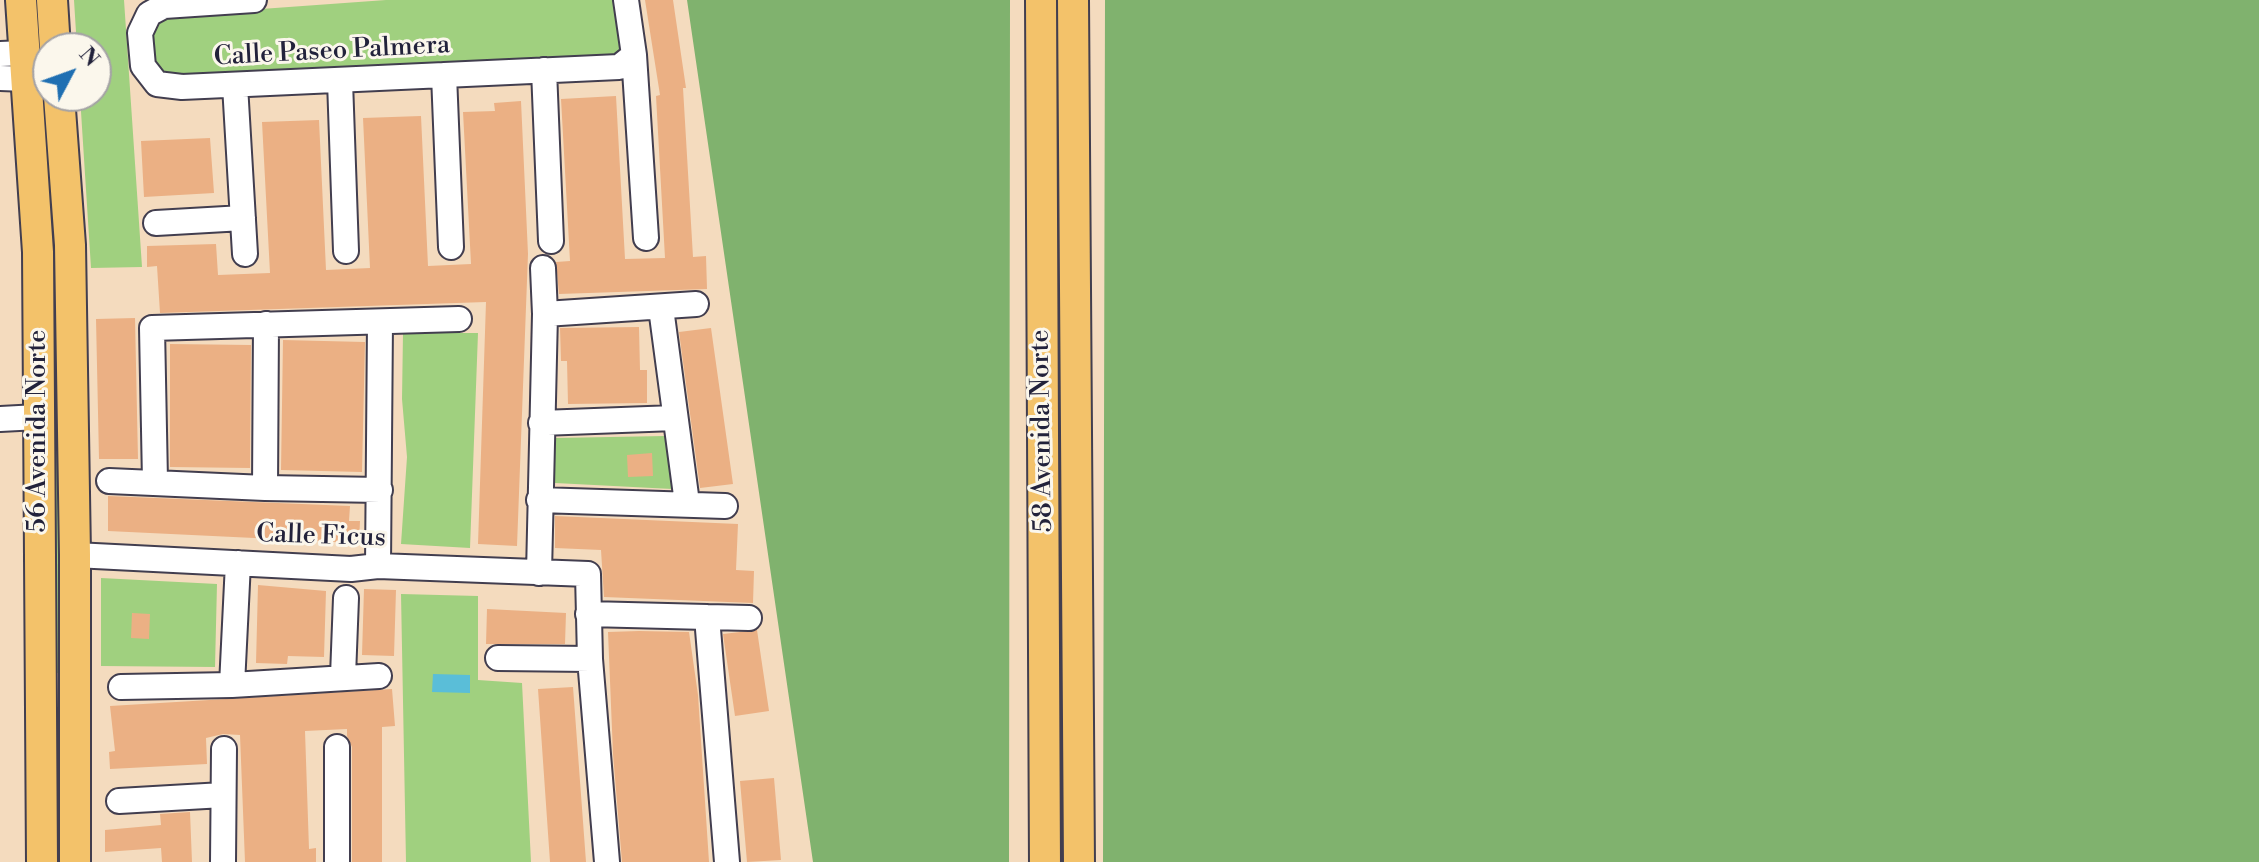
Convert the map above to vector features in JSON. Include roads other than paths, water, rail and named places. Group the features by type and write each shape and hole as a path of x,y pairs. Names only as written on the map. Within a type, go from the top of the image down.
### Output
{"main road":[{"name":"56 Avenida Norte","path":"21,0 20,64 38,252 42,862"},
{"path":"52,0 54,32"},
{"name":"58 Avenida Norte","path":"1041,0 1045,862"},
{"name":"58 Avenida Norte","path":"1073,0 1079,862"},
{"name":"56 Avenida Norte","path":"60,112 70,245 75,555 75,862"},
{"path":"1042,285 1075,283"},
{"path":"38,417 71,422"},
{"path":"1044,625 1078,625"},
{"path":"42,691 74,692"}],"street":[{"name":"Calle Paseo Palmera","path":"254,0 164,6 149,14 140,33 143,66 157,84 182,87 619,67 634,55"},
{"path":"626,0 634,55 646,238"},
{"path":"544,70 551,241"},
{"path":"444,75 451,247"},
{"path":"340,81 346,251"},
{"path":"235,85 245,254"},
{"path":"156,223 243,218"},
{"path":"539,562 545,314 543,268"},
{"path":"545,314 696,304"},
{"path":"661,308 687,503"},
{"path":"155,481 152,328 459,319"},
{"path":"378,566 380,322"},
{"path":"265,488 266,324"},
{"path":"0,419 38,417"},
{"path":"541,423 675,418"},
{"path":"109,481 380,490"},
{"path":"539,500 725,506"},
{"name":"Calle Ficus","path":"75,555 237,572 539,562 566,574 588,574 588,614"},
{"path":"232,685 237,572"},
{"path":"343,676 346,598"},
{"path":"607,862 588,614 749,618"},
{"path":"707,617 727,862"},
{"path":"498,658 590,659"},
{"path":"121,687 232,685 379,676"},
{"path":"337,747 337,862"},
{"path":"223,862 224,749"},
{"path":"119,801 223,795"}],"water":[{"path":"433,674 470,675 470,693 432,692"}]}
